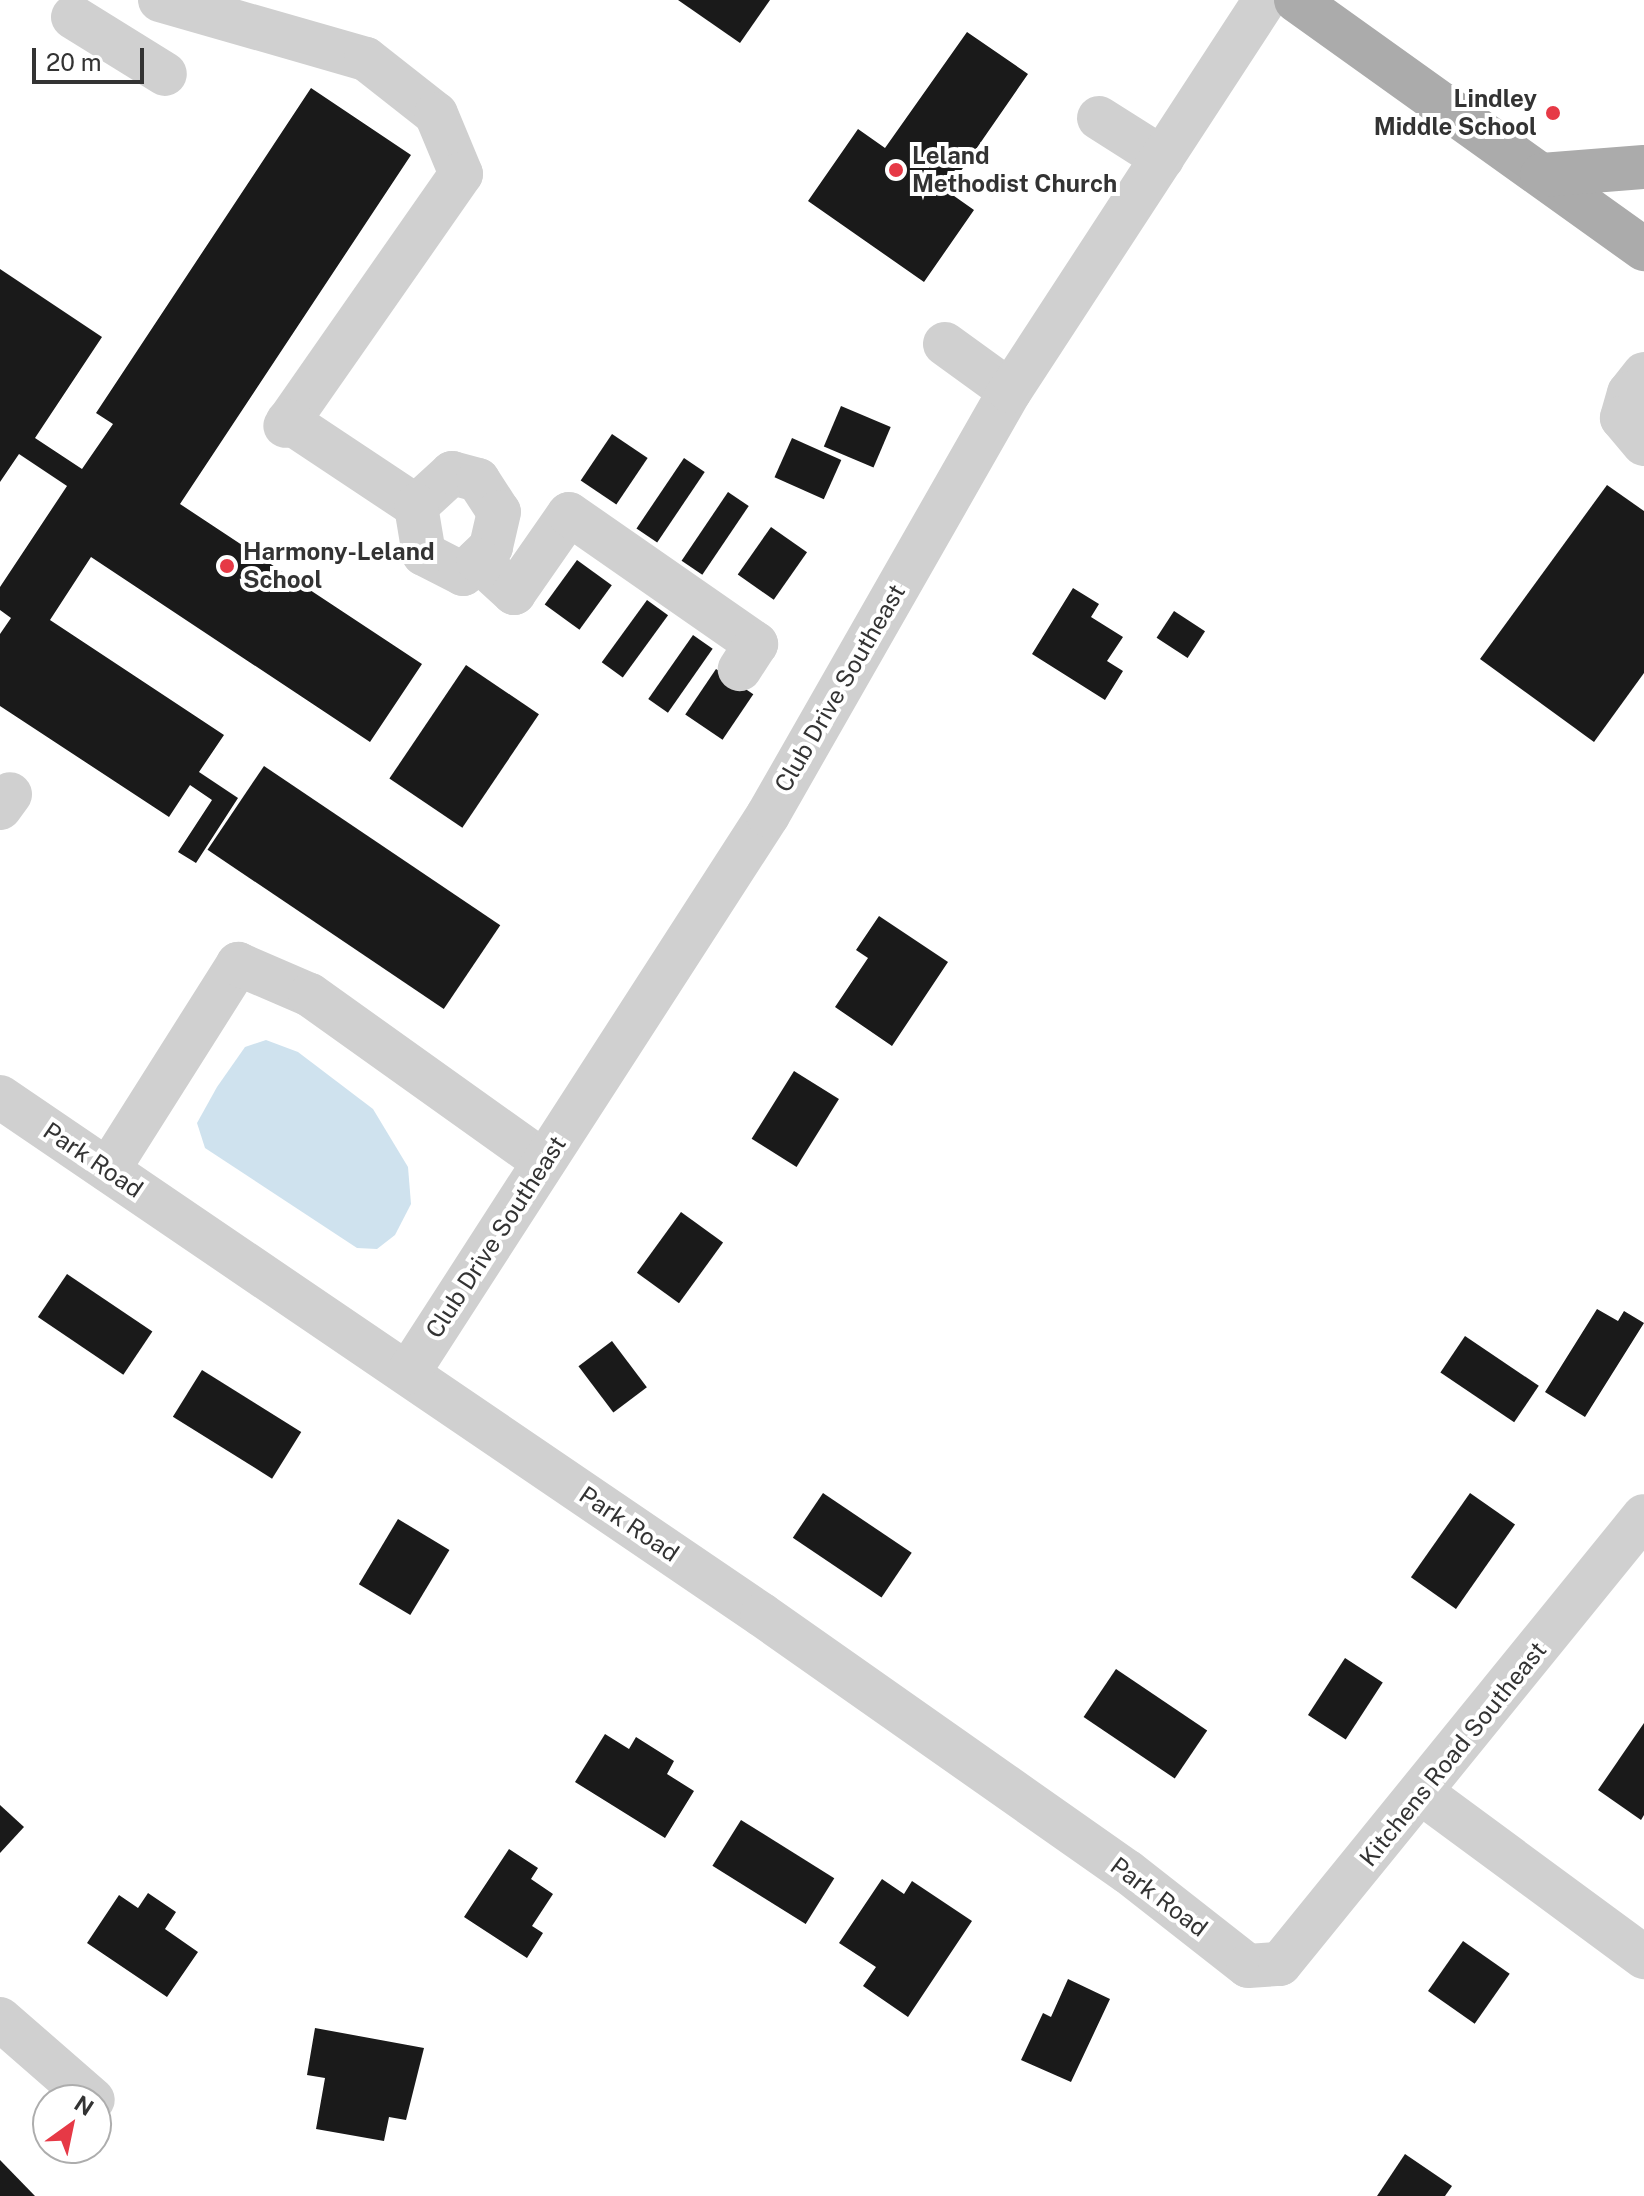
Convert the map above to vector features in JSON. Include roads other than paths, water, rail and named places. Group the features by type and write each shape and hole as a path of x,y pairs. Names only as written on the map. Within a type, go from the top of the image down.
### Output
{"main road":[{"path":"1296,0 1644,249"},
{"path":"1542,175 1644,167"}],"street":[{"path":"160,0 187,42"},
{"name":"Club Drive Southeast","path":"408,1373 768,815 1010,391 1265,0"},
{"path":"73,17 187,42 366,59 436,114 461,174 286,424 416,506 424,554 463,574 491,547 499,512 478,480 452,473 416,506"},
{"path":"1099,118 1162,158"},
{"path":"945,344 1010,391"},
{"path":"1644,374 1629,393 1622,418 1644,444"},
{"path":"478,560 514,593 569,514 756,644 740,669"},
{"path":"108,1170 238,964 310,995 544,1162"},
{"name":"Park Road","path":"0,1097 408,1373 1128,1872 1248,1966"},
{"name":"Kitchens Road Southeast","path":"1248,1966 1280,1964 1423,1794 1644,1516"},
{"path":"1423,1794 1644,1957"},
{"path":"0,2019 75,2084"}],"water":[{"path":"266,1040 298,1052 373,1109 408,1167 411,1204 395,1235 377,1249 357,1248 205,1148 197,1123 217,1087 245,1047"}],"place":[{"name":"Lindley Middle School","path":"1553,113"},
{"name":"Leland Methodist Church","path":"896,170"},
{"name":"Harmony-Leland School","path":"227,566"}]}
